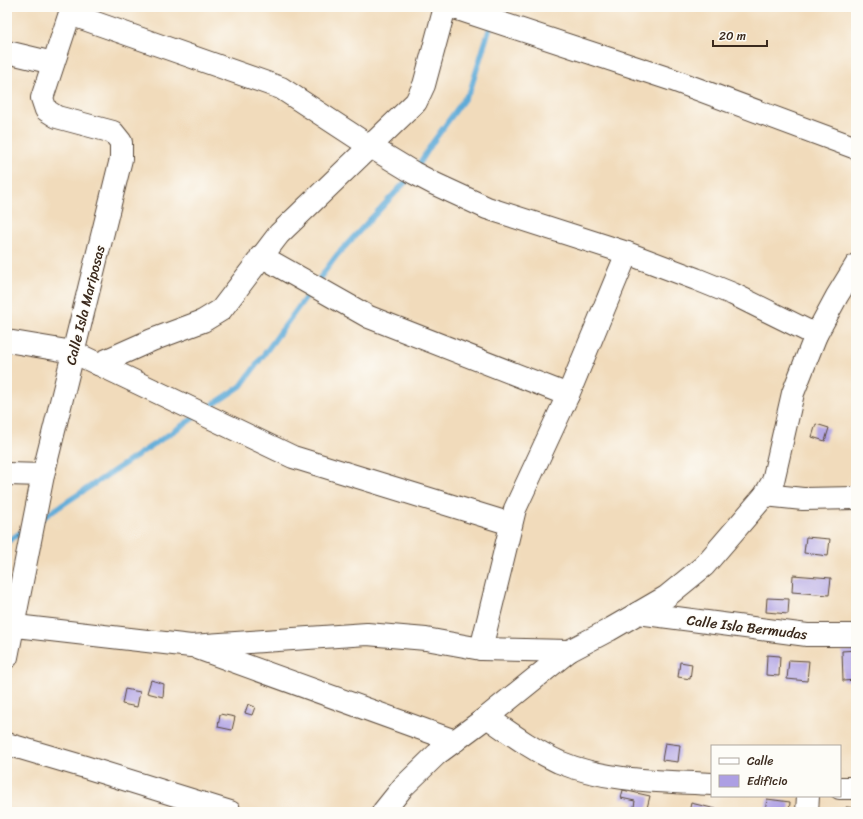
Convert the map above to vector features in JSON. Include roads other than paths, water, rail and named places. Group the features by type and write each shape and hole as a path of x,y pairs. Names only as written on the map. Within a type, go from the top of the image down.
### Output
{"street":[{"path":"98,364 152,340 203,321 221,310 279,234 416,102 424,85 445,7"},
{"path":"452,7 673,80 856,148"},
{"path":"71,10 281,88 371,147 419,176 487,208 627,253 733,294 816,335"},
{"name":"Calle Isla Mariposas","path":"7,657 10,625 43,475 121,159 121,142 113,132 57,117 46,110 42,98 71,10"},
{"path":"7,52 53,63"},
{"path":"481,649 515,509 568,395 627,253"},
{"path":"261,256 369,318 568,395"},
{"path":"383,812 403,787 437,754 487,717 569,651 666,597 704,566 765,495 773,481 793,393 816,335 856,265"},
{"path":"7,341 73,352 294,457 511,524"},
{"path":"7,474 43,475"},
{"path":"765,495 803,499 856,498"},
{"name":"Calle Isla Bermudas","path":"638,613 807,635 856,635"},
{"path":"10,625 191,646 367,634 426,639 481,649 569,651"},
{"path":"191,646 455,741"},
{"path":"487,717 535,749 560,762 586,770 630,779 711,784"},
{"path":"7,744 230,812"},
{"path":"841,788 856,788"},
{"path":"807,812 808,797"}],"waterway":[{"path":"416,169 433,142 470,91 491,24"},
{"path":"316,283 337,255 411,176"},
{"path":"205,410 241,386 311,290"},
{"path":"41,519 195,417"},
{"path":"7,542 27,528"}]}
